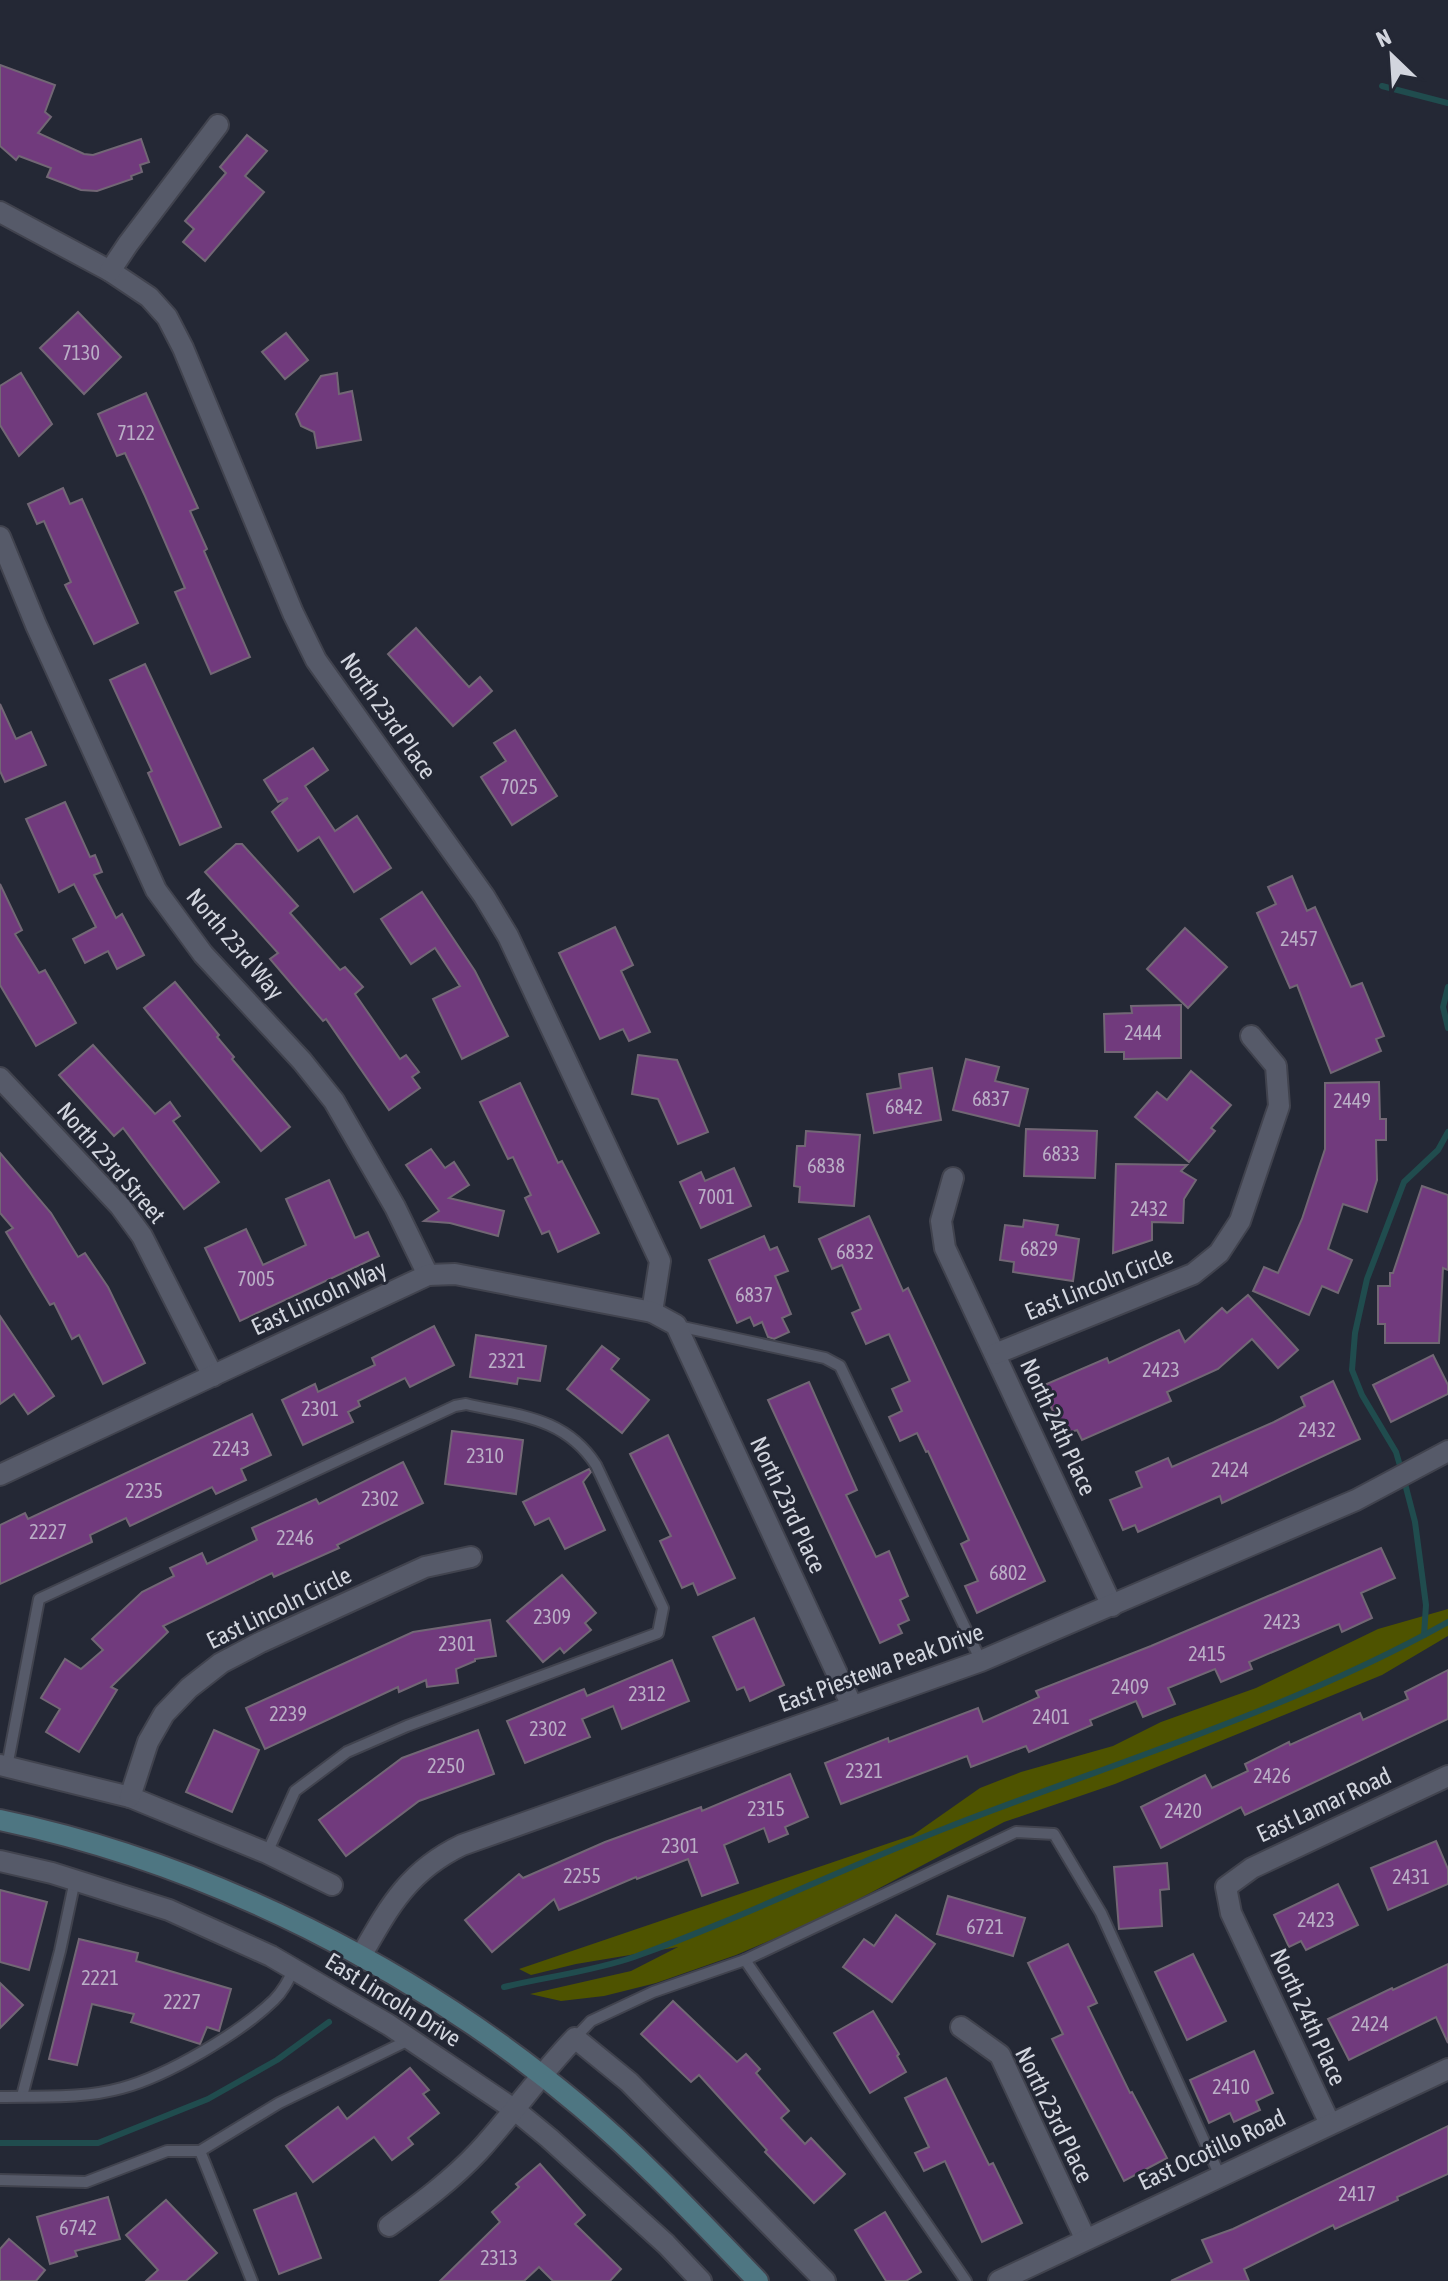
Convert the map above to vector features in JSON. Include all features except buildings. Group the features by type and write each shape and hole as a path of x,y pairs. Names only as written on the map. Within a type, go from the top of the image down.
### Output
{"main road":[{"name":"East Lincoln Drive","path":"0,1820 113,1849 195,1879 361,1956 461,2018 583,2108 670,2190 758,2281"}],"street":[{"path":"110,271 218,125"},
{"name":"North 23rd Place","path":"0,212 110,271 149,297 167,317 316,660 484,896 508,936 660,1261 652,1312"},
{"name":"North 23rd Way","path":"0,537 36,625 156,890 203,954 302,1061 334,1101 395,1207 428,1275"},
{"name":"East Lincoln Circle","path":"995,1354 1193,1274 1219,1253 1240,1221 1279,1106 1276,1066 1251,1036"},
{"name":"North 23rd Street","path":"0,1078 120,1206 142,1236 213,1376"},
{"name":"North 24th Place","path":"953,1178 941,1221 945,1248 1112,1606"},
{"name":"East Lincoln Way","path":"0,1475 428,1275 455,1274 652,1312 676,1325"},
{"name":"North 23rd Place","path":"676,1325 852,1706"},
{"name":"East Piestewa Peak Drive","path":"361,1956 398,1894 437,1857 462,1845 981,1661 1356,1500 1448,1451"},
{"name":"East Lincoln Circle","path":"130,1797 148,1742 164,1714 189,1688 221,1663 425,1567 471,1557"},
{"path":"4,1766 130,1797 267,1853 332,1885"},
{"name":"East Lamar Road","path":"1226,1887 1252,1868 1448,1776"},
{"name":"East Lincoln Drive","path":"0,1861 75,1880 169,1910 271,1956 411,2039 515,2110 666,2244 701,2281"},
{"name":"North 24th Place","path":"1226,1887 1231,1913 1330,2124"},
{"name":"North 23rd Place","path":"961,2027 1000,2055 1085,2238"},
{"path":"389,2226 434,2193 476,2154 515,2110 540,2074 575,2038 629,2082 825,2281"},
{"name":"East Ocotillo Road","path":"999,2281 1448,2069"}],"lane":[{"path":"676,1325 825,1358 840,1366 981,1661"},
{"path":"4,1766 39,1599 455,1406 466,1404 558,1427 587,1452 596,1465 663,1608 658,1633 407,1726 347,1752 295,1791 267,1853"},
{"path":"575,2038 591,2021 653,1992 745,1960 1016,1832 1054,1834 1101,1913 1220,2176"},
{"path":"22,2096 75,1880"},
{"path":"745,1960 966,2281"},
{"path":"0,2097 89,2094 122,2088 163,2071 217,2043 273,2001 286,1986 294,1969"},
{"path":"0,2180 86,2182 167,2151 200,2151 279,2103 411,2039"},
{"path":"200,2151 252,2281"}],"shaded area":[{"path":"1448,1609 1448,1636 1382,1675 1115,1784 1004,1822 823,1918 736,1955 656,1983 604,1996 561,2001 530,1994 631,1971 678,1947 531,1975 519,1969 913,1835 980,1788 1021,1772 1113,1746 1161,1722 1256,1688 1378,1629"}],"waterway":[{"path":"1382,86 1448,103"},
{"path":"1448,987 1443,1007 1448,1028"},
{"path":"1424,1635 1426,1605 1415,1522 1403,1476 1396,1452 1362,1395 1352,1370 1355,1333 1367,1279 1404,1182 1438,1150 1448,1132"},
{"path":"504,1987 603,1966 674,1942 946,1828 1264,1709 1388,1654 1448,1622"},
{"path":"0,2143 98,2143 208,2099 277,2060 329,2022"}]}
